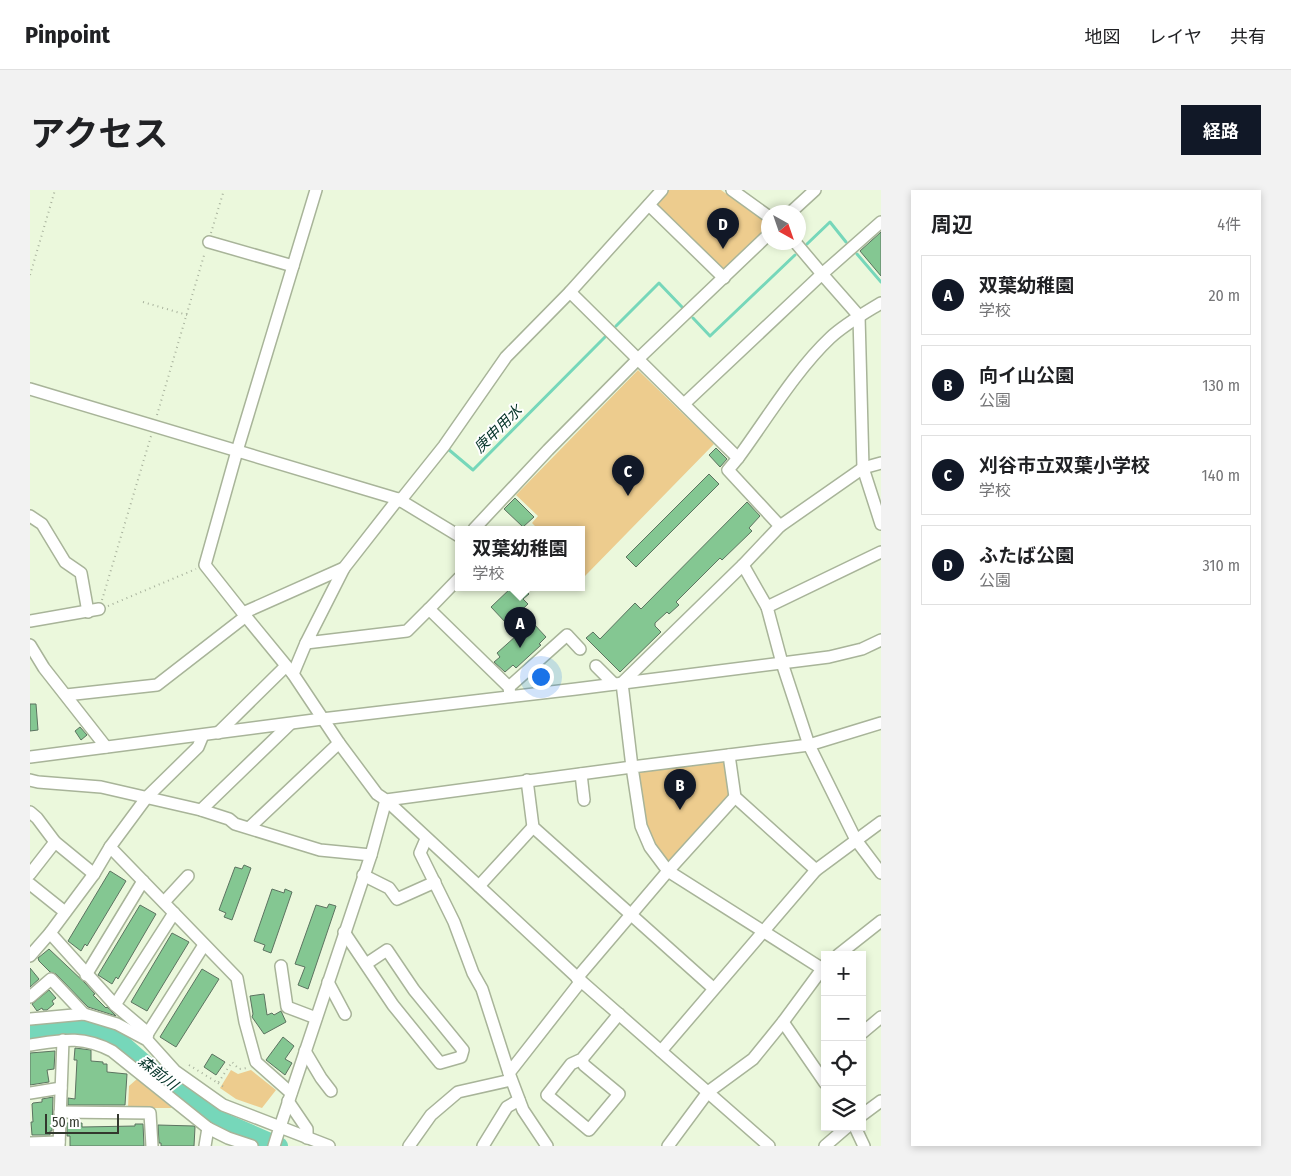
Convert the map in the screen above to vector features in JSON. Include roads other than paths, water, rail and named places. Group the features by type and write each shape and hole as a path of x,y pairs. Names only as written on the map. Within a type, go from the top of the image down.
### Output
{"street":[{"path":"316,190 237,451 205,566 289,670 338,743 377,794 386,800 579,979 766,1145"},
{"path":"218,732 289,670 306,644 344,568 444,446 506,357 570,292 662,190"},
{"path":"732,190 761,211"},
{"path":"799,205 815,190"},
{"path":"649,205 724,278"},
{"path":"684,404 822,274 881,222"},
{"path":"477,526 548,450 638,359 761,241"},
{"path":"208,242 293,266"},
{"path":"802,250 859,316 863,468 881,524"},
{"path":"570,292 738,458"},
{"path":"780,526 728,470 805,366 830,338 859,316 881,303"},
{"path":"30,389 399,500 455,534"},
{"path":"618,684 743,566 780,526 863,468 881,463"},
{"path":"30,516 42,524 65,562 80,573 94,611 30,621"},
{"path":"767,607 881,552"},
{"path":"743,566 767,607 782,662 809,745 856,840 881,873"},
{"path":"66,695 157,685 245,614 344,568"},
{"path":"306,644 407,631 455,582"},
{"path":"429,609 509,692"},
{"path":"509,692 567,635 580,649"},
{"path":"30,758 290,724 509,692 618,684 829,657 862,648 881,640"},
{"path":"30,646 44,668 106,747"},
{"path":"596,666 618,684 641,826 650,848 668,871 821,966"},
{"path":"386,800 527,780 809,745 881,723"},
{"path":"201,810 290,724"},
{"path":"30,956 50,933 94,874 110,847 147,797 198,747 203,734"},
{"path":"250,827 338,743"},
{"path":"729,755 735,797 816,870"},
{"path":"581,774 584,800"},
{"path":"527,780 533,827 713,988"},
{"path":"30,792 34,781 101,788 201,810 229,819 235,824 250,827 290,842 320,850 371,855"},
{"path":"409,1146 431,1115 458,1092 510,1076 579,979 668,871 735,797"},
{"path":"274,1146 371,855 386,800"},
{"path":"30,812 37,818 55,842 94,874"},
{"path":"661,1051 816,870 881,822"},
{"path":"479,886 533,827"},
{"path":"426,839 420,853 454,922 473,973 482,989 523,1110 547,1146"},
{"path":"30,874 55,842"},
{"path":"110,847 237,978 256,1062 290,1097 307,1129 307,1138"},
{"path":"363,875 389,888 397,899 435,882"},
{"path":"164,902 188,876"},
{"path":"86,975 143,881"},
{"path":"30,884 65,912"},
{"path":"115,1005 174,914"},
{"path":"843,951 881,921"},
{"path":"344,932 393,1005 440,1063 461,1056 463,1050 414,990 387,950 366,964"},
{"path":"50,933 86,975 148,1036 175,1071 223,1105 329,1146"},
{"path":"148,1036 204,945"},
{"path":"281,966 287,1007 316,1018"},
{"path":"668,1146 708,1092 753,1060 821,970"},
{"path":"30,997 51,979 84,1014"},
{"path":"328,982 345,1014"},
{"path":"30,1019 84,1014 148,1036"},
{"path":"582,1059 584,1064 619,1094 589,1130 547,1095 571,1064 582,1059 619,1014"},
{"path":"866,1030 881,1018"},
{"path":"783,1022 821,1068"},
{"path":"30,1143 59,1144 63,1040"},
{"path":"30,1044 63,1040 81,1040 97,1044 112,1052 208,1128 228,1138 252,1146"},
{"path":"305,1051 321,1078 332,1091"},
{"path":"30,1093 61,1088"},
{"path":"483,1146 508,1107 519,1100"},
{"path":"866,1112 881,1101"},
{"path":"60,1112 150,1114 152,1146"},
{"path":"205,1146 208,1128"},
{"path":"825,1146 842,1131"},
{"path":"857,1131 864,1146"}],"waterway":[{"name":"庚申用水","path":"807,244 830,222 846,242"},
{"name":"庚申用水","path":"857,254 881,282"},
{"name":"庚申用水","path":"693,318 710,336 795,255"},
{"name":"庚申用水","path":"616,326 659,283 682,307"},
{"name":"庚申用水","path":"446,452 448,449 473,470 605,337"},
{"name":"森前川","path":"30,1033 89,1028 106,1033 118,1040 150,1068 169,1080 215,1118 279,1146"}],"place":[{"name":"ふたば公園","path":"723,249"},
{"name":"刈谷市立双葉小学校","path":"628,496"},
{"name":"双葉幼稚園","path":"520,648"},
{"name":"向イ山公園","path":"680,810"}]}
